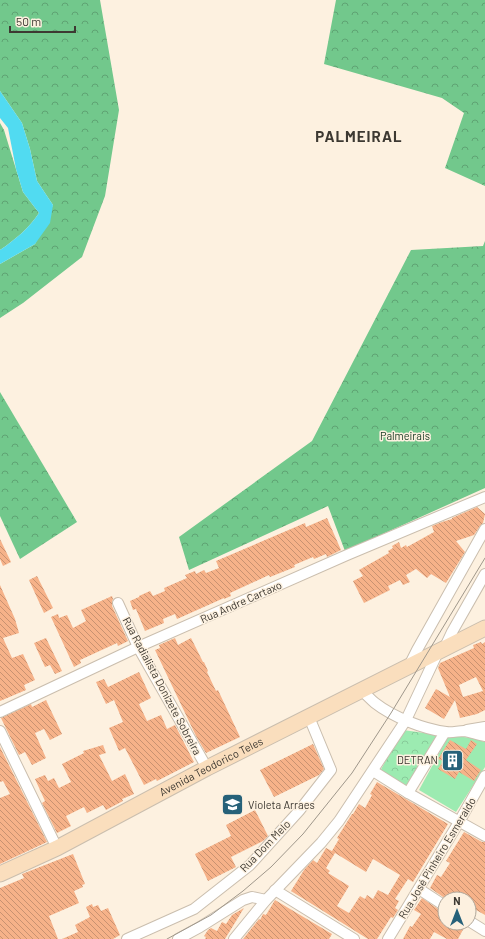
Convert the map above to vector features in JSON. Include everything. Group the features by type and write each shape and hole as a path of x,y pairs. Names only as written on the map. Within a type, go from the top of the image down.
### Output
{"main road":[{"name":"Avenida Teodorico Teles","path":"0,874 57,848 207,768 485,628"}],"street":[{"name":"Rua Andre Cartaxo","path":"0,712 138,647 346,555 485,497"},
{"path":"409,666 485,529"},
{"path":"234,939 266,900 321,843 339,821 406,720 441,650 485,574"},
{"name":"Rua Radialista Donizete Sobreira","path":"118,603 138,647 207,768"},
{"path":"361,690 375,703 391,713 425,727 454,733 485,727"},
{"name":"Rua Dom Melo","path":"131,937 194,910 250,865 299,811 332,770 309,717"},
{"path":"0,731 57,848"},
{"path":"463,731 485,736"},
{"path":"408,793 445,732"},
{"path":"373,771 408,793 485,836"},
{"name":"Rua José Pinheiro Esmeraldo","path":"388,939 485,776"},
{"path":"419,889 437,901"},
{"path":"275,890 354,939"},
{"path":"178,939 243,900 252,897 266,900"}],"green space":[{"path":"0,0 100,0 119,110 105,196 82,257 23,303 0,318 0,264 35,244 53,205 37,181 30,149 22,123 0,91"},
{"path":"336,0 485,0 485,186 445,168 464,113 442,98 324,64"},
{"path":"0,123 4,130 23,192 39,213 31,224 0,250"},
{"name":"Palmeirais","path":"485,241 485,488 345,551 328,506 189,570 179,537 312,441 411,250 483,246"},
{"path":"0,392 77,522 20,559 0,516"},
{"path":"403,730 439,735 406,786 380,771"},
{"path":"449,735 471,738 485,742 485,767 456,812 419,790"}],"water":[{"path":"0,91 22,123 30,149 37,181 53,205 50,223 35,244 0,264 0,250 31,224 39,213 23,192 16,169 8,128 0,118"}],"building":[{"path":"477,507 485,514 483,523 474,535 456,541 465,552 446,583 431,574 427,578 416,569 406,575 410,582 403,585 400,580 388,586 390,590 364,603 353,581 363,576 359,570 389,553 388,551 393,548 392,546 399,542 401,548 406,545 407,547 434,532 432,526 452,519"},
{"path":"327,518 341,550 327,557 326,554 314,559 313,557 294,565 295,567 270,577 269,575 230,593 231,596 177,619 175,614 163,619 164,623 145,631 136,609 133,610 130,601 139,596 150,591 153,596 165,591 164,588 187,578 185,575 195,571 196,574 204,570 206,573 219,568 216,561 305,523 306,527"},
{"path":"0,539 11,562 3,566 0,559"},
{"path":"37,576 53,608 44,613 29,580"},
{"path":"0,585 15,619 19,633 3,638 12,658 23,654 35,680 24,685 26,690 0,701"},
{"path":"112,596 112,606 128,641 118,646 117,643 80,660 81,663 74,667 51,617 58,614 59,618 67,615 73,628 86,621 81,610"},
{"path":"46,638 62,671 55,674 50,665 45,667 34,643"},
{"path":"175,638 178,645 191,638 240,737 206,753 196,736 155,650 160,648 159,645"},
{"path":"481,642 482,644 485,642 485,710 477,714 460,718 455,700 444,719 425,708 436,689 450,697 438,668 440,663 474,648 473,645","holes":["476,677 483,691 463,697 459,685"]},
{"path":"139,672 151,698 139,704 147,721 161,715 167,729 175,725 194,762 157,781 156,779 144,785 125,748 119,751 109,728 123,722 114,700 106,704 96,682 104,679 108,687"},
{"path":"46,700 62,734 50,740 44,729 35,733 46,758 32,765 25,752 19,755 1,718 31,704 32,707"},
{"name":"DETRAN","path":"450,740 466,749 471,740 477,744 466,760 481,770 474,781 459,772 455,779 438,769 443,761 438,759"},
{"path":"313,744 324,769 319,775 274,797 260,770"},
{"path":"103,745 106,753 99,755 112,781 125,774 134,794 122,799 123,801 106,810 103,805 87,813 84,807 66,816 71,826 57,833 42,803 45,801 35,779 45,775 48,781 54,778 59,788 71,782 62,764 84,753 83,751"},
{"path":"0,747 47,842 0,864 0,798 10,794 3,781 0,782"},
{"path":"377,782 448,824 413,882 408,879 395,899 399,901 395,908 398,910 393,918 391,917 377,939 368,939 291,891 304,870 313,860 317,863 326,848 332,851 339,839 337,838 352,814 359,804 365,808 372,795 370,794","holes":["335,853 366,872 373,859 400,875 388,895 378,890 373,899 367,895 365,899 360,896 349,913 337,906 349,886 328,873 330,871 326,868"]},
{"path":"255,810 268,836 263,841 231,857 236,867 208,881 195,854 231,836 226,825"},
{"path":"464,832 482,842 485,842 485,915 477,910 477,891 437,891 437,893 430,888 437,875 441,877 450,863 446,861"},
{"path":"73,854 85,884 82,885 83,887 74,891 79,903 49,916 58,939 0,939 0,888 24,878 22,874"},
{"path":"422,898 437,908 437,931 462,931 458,939 447,939 434,932 430,939 403,939 410,926 412,927 421,914 414,910"},
{"path":"275,900 332,934 329,939 243,939 259,919 260,920 263,914 266,915"},
{"path":"92,904 93,907 98,905 101,911 108,908 120,935 113,939 62,939 78,932 75,925 90,917 86,907"},
{"path":"244,908 225,939 205,939 206,937 204,936 208,930 211,928 217,931 222,922 226,924 232,915"}],"tram line":[{"path":"167,939 211,915 243,891 271,867 303,834 352,773 391,713 485,558"}],"place":[{"name":"DETRAN","path":"453,760"},
{"name":"Violeta Arraes","path":"232,805"}],"district":[{"name":"PALMEIRAL","path":"359,137"}]}
